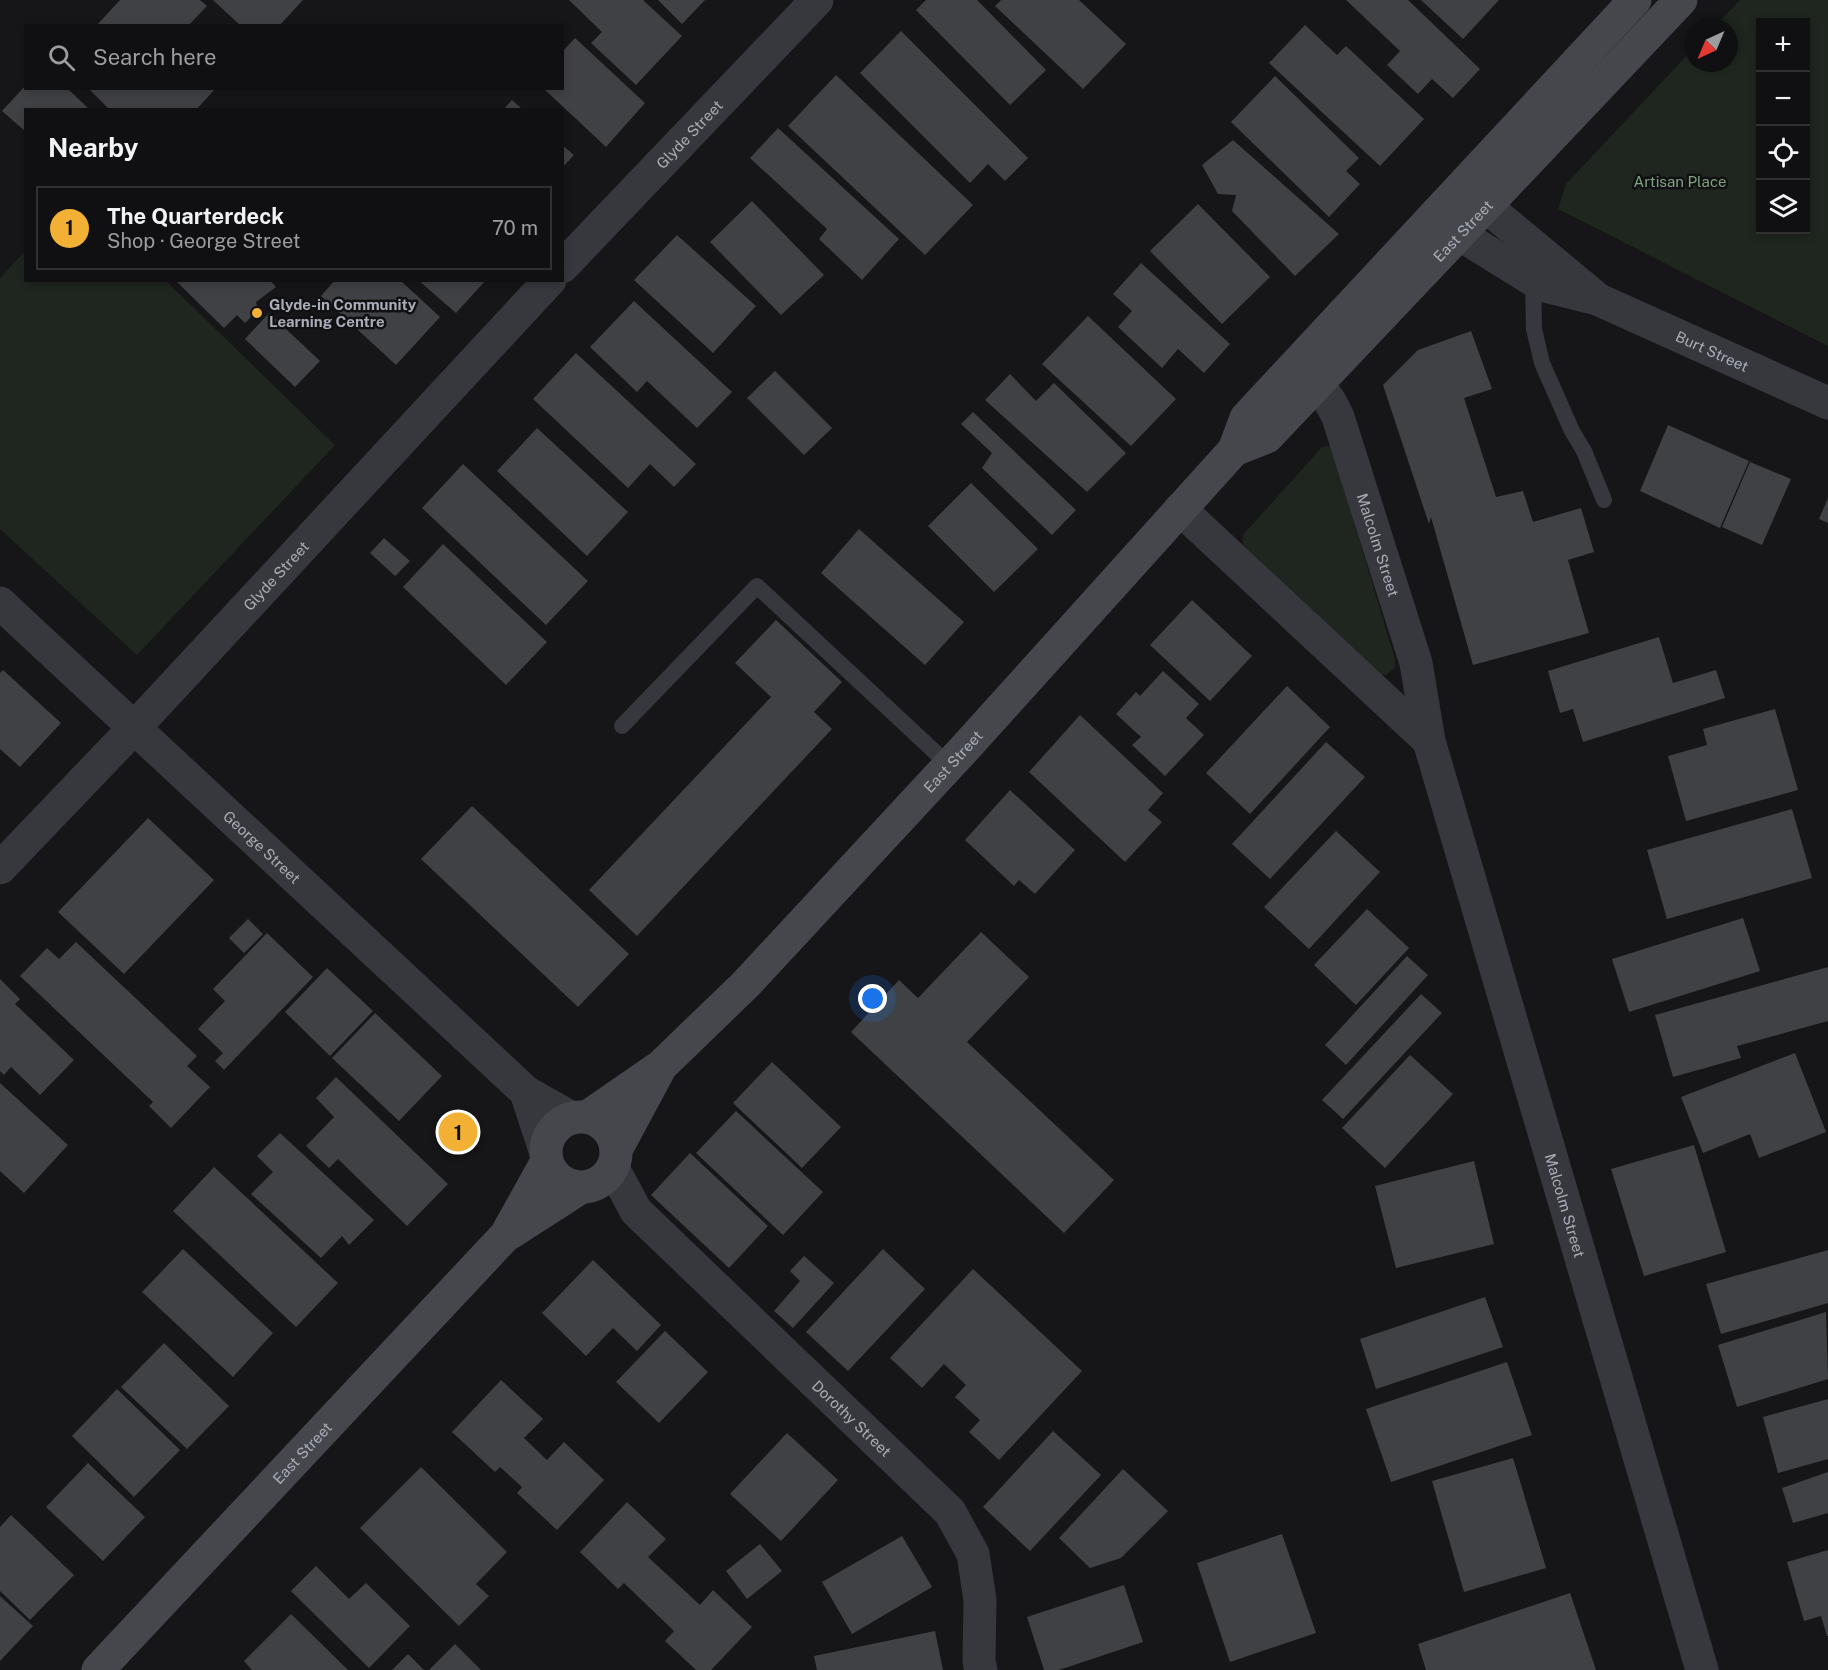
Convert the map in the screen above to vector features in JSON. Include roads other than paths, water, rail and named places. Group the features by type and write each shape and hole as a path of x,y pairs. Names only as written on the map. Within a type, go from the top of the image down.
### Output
{"street":[{"name":"Glyde Street","path":"564,265 817,0"},
{"name":"East Street","path":"580,1118 661,1066 746,984 949,765 1234,450 1267,437 1307,372 1473,195 1635,0"},
{"name":"East Street","path":"1473,195 1681,0"},
{"name":"Burt Street","path":"1473,195 1556,261 1598,299"},
{"name":"Burt Street","path":"1445,226 1541,285 1598,299 1828,403"},
{"name":"Glyde Street","path":"0,868 548,282"},
{"name":"Malcolm Street","path":"1307,372 1331,401 1338,417 1412,651 1429,741 1702,1670"},
{"path":"1180,509 1429,741"},
{"name":"George Street","path":"0,603 135,726 526,1092 580,1118"},
{"name":"East Street","path":"98,1670 506,1235 599,1173 661,1066"},
{"name":"George Street","path":"526,1092 546,1157"},
{"path":"580,1118 608,1129 599,1173 571,1187 556,1178 546,1157 553,1130 580,1118"},
{"name":"East Street","path":"506,1235 546,1157"},
{"name":"Dorothy Street","path":"599,1173 950,1512 973,1554 980,1600 979,1661 981,1670"}],"lane":[{"path":"1533,280 1534,329 1542,363 1584,451 1604,500"},
{"path":"622,726 757,586 949,765"}],"place":[{"name":"Glyde-in Community Learning Centre","path":"257,313"},
{"name":"The Quarterdeck","path":"458,1132"}],"park label":[{"name":"Artisan Place","path":"1680,181"}]}
